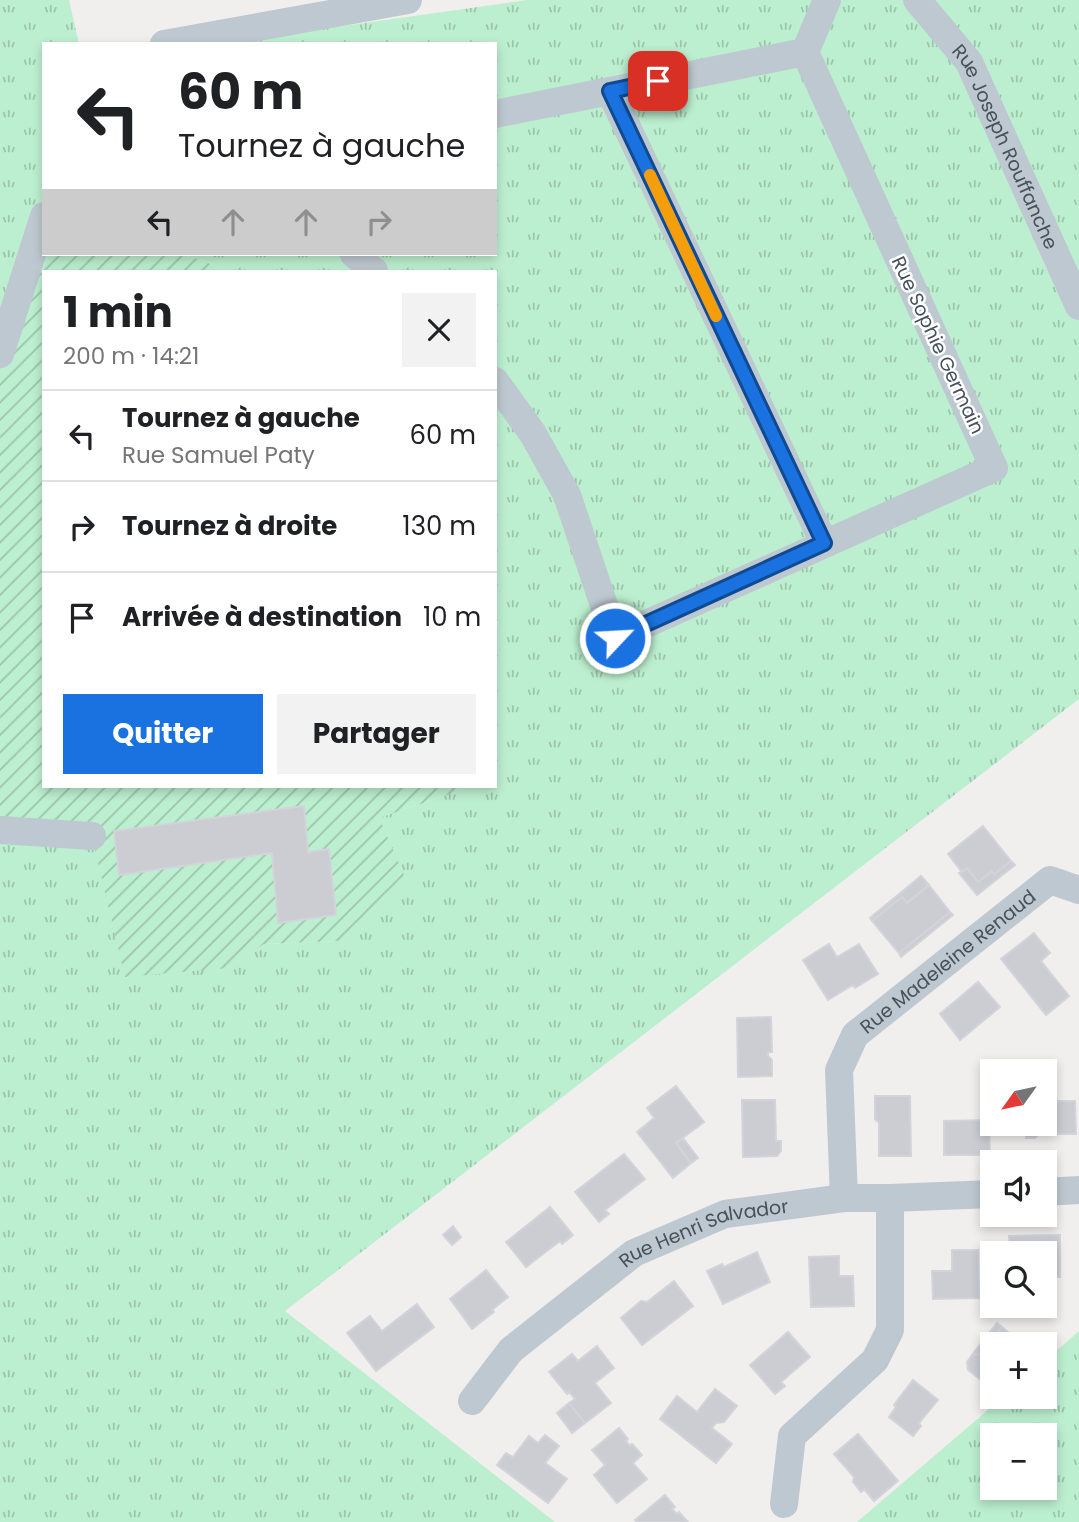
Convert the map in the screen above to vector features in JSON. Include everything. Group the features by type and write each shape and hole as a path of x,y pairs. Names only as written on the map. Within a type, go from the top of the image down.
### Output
{"street":[{"path":"175,42 408,0"},
{"path":"497,114 804,52 827,0"},
{"name":"Rue Joseph Rouffanche","path":"917,0 970,62 1079,306"},
{"name":"Rue Sophie Germain","path":"804,52 995,468 824,543"},
{"path":"497,384 533,434 567,495 615,638 824,543 610,91"},
{"path":"0,354 42,222"},
{"path":"356,256 373,270"},
{"path":"0,830 92,836"},
{"name":"Rue Madeleine Renaud","path":"845,1198 839,1070 855,1035 1050,880 1079,890"},
{"path":"1057,1191 1079,1190"},
{"name":"Rue Henri Salvador","path":"472,1401 511,1350 634,1253 725,1214 845,1198 890,1199 980,1195"},
{"path":"784,1503 792,1436 874,1360 890,1330 890,1199"}],"green space":[{"path":"0,0 69,0 79,42 42,42 42,223 0,354"},
{"path":"527,0 1079,0 1079,699 285,1311 555,1522 0,1522 0,830 92,836 227,968 264,944 340,941 378,818 459,791 460,788 497,788 497,270 217,270 206,261 186,256 497,256 497,42 228,42"},
{"path":"43,256 186,256 206,261 217,270 42,270 42,788 460,788 459,791 379,818 408,884 340,941 264,944 228,968 125,977 92,837 0,830 0,354"},
{"path":"1079,1331 1079,1522 857,1522 989,1409 1057,1409 1057,1350"}],"building":[{"path":"304,806 308,852 329,849 336,915 278,923 272,853 119,875 114,831"},
{"path":"983,826 1011,861 978,882 967,868 962,872 948,854"},
{"path":"1011,861 1015,865 977,895 959,873 967,868 978,882"},
{"path":"921,876 929,885 907,903 902,897 872,921 870,918"},
{"path":"929,885 950,912 899,953 872,921 902,897 907,903"},
{"path":"950,912 953,915 901,957 899,953"},
{"path":"1034,933 1050,953 1041,961 1069,996 1046,1015 1001,959"},
{"path":"829,944 837,957 859,944 878,974 828,1000 803,960"},
{"path":"978,982 1000,1007 960,1040 940,1014"},
{"path":"771,1017 772,1052 768,1052 768,1056 772,1060 772,1076 738,1077 737,1018"},
{"path":"676,1086 704,1122 676,1143 691,1163 673,1178 637,1132 654,1118 647,1108"},
{"path":"875,1096 910,1096 911,1156 879,1156 879,1123 875,1119"},
{"path":"742,1100 775,1100 776,1141 781,1141 781,1151 777,1156 743,1157"},
{"path":"1057,1101 1075,1101 1076,1134 1057,1134"},
{"path":"980,1120 980,1136 989,1136 990,1150 980,1150 980,1155 944,1155 944,1121"},
{"path":"683,1138 698,1158 691,1163 676,1143"},
{"path":"624,1154 645,1179 605,1210 609,1214 599,1222 575,1192"},
{"path":"550,1207 573,1235 562,1244 560,1241 526,1267 506,1242"},
{"path":"453,1226 461,1237 452,1245 443,1235"},
{"path":"1060,1235 1060,1277 1057,1277 1057,1241 1009,1241 1009,1236"},
{"path":"952,1250 978,1250 979,1298 933,1299 932,1271 952,1271"},
{"path":"757,1252 770,1282 723,1304 707,1271 722,1264 724,1267"},
{"path":"839,1256 839,1276 853,1276 854,1306 811,1307 809,1257"},
{"path":"486,1270 508,1297 472,1329 450,1299"},
{"path":"674,1281 693,1306 642,1345 621,1318 641,1301 647,1302"},
{"path":"417,1304 434,1327 376,1371 347,1333 370,1316 382,1331"},
{"path":"997,1323 1002,1327 998,1332 990,1332"},
{"path":"788,1332 810,1357 781,1382 785,1386 775,1394 750,1365"},
{"path":"980,1345 980,1354 972,1355"},
{"path":"597,1346 614,1368 595,1383 611,1403 585,1423 569,1403 575,1399 569,1392 567,1394 549,1372 572,1354 578,1361"},
{"path":"980,1354 980,1379 968,1370 967,1362 972,1355"},
{"path":"913,1380 938,1400 919,1423 921,1426 913,1436 889,1417 896,1407 894,1405"},
{"path":"715,1389 737,1406 724,1422 716,1423 712,1428 732,1444 716,1463 660,1419 677,1396 697,1412"},
{"path":"569,1403 585,1423 572,1433 557,1413"},
{"path":"619,1428 630,1446 632,1444 642,1455 633,1463 647,1479 617,1503 594,1475 605,1465 592,1450"},
{"path":"858,1434 898,1481 874,1501 864,1489 861,1492 853,1482 854,1477 834,1454"},
{"path":"545,1435 559,1446 545,1463 567,1479 548,1503 497,1465 506,1453 513,1457 529,1436 538,1443"},
{"path":"665,1495 675,1507 672,1509 688,1522 635,1520"}],"slow traffic":[{"path":"650,175 716,316"}],"route":[{"path":"615,638 824,543 610,91 658,81"}]}
